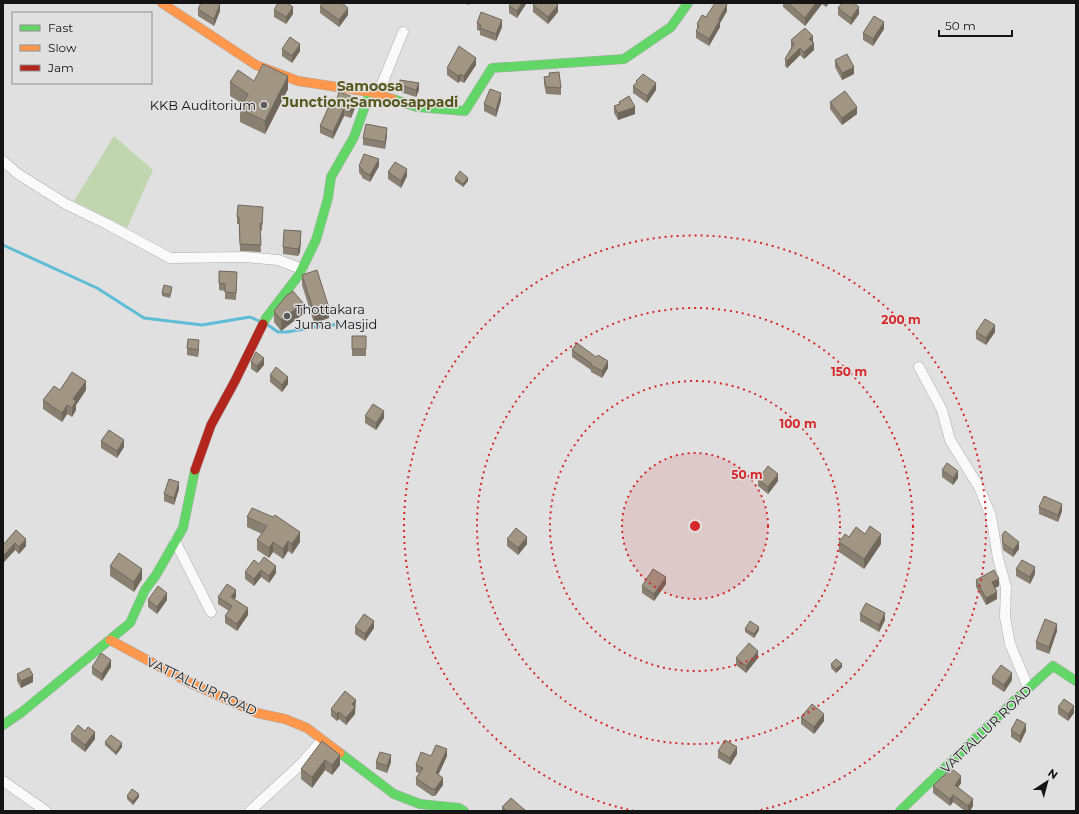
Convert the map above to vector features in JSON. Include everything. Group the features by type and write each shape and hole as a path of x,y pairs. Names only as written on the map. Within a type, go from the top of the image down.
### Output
{"main road":[{"path":"162,3 256,65 298,81 370,92 417,107 465,110 492,68 624,59 671,27 688,3"},
{"path":"3,725 22,712 130,623 145,590 156,575 183,528 194,474 211,425 235,381 266,318 302,269 316,240 328,198 331,177 354,137 370,92"},
{"name":"VATTALLUR ROAD","path":"110,640 192,684 257,713 285,719 307,728 394,794 420,804 459,808 464,811"},
{"name":"VATTALLUR ROAD","path":"900,811 928,786 1028,687 1053,666 1076,681"}],"street":[{"path":"370,92 380,89 403,32"},
{"path":"3,161 18,174 66,204 170,258 245,257 278,260 302,269"},
{"path":"919,366 942,410 950,440 979,487 991,516 998,558 1006,587 1005,616 1010,644 1028,687"},
{"path":"175,541 211,612"},
{"path":"250,811 301,764 322,740"},
{"path":"3,781 46,811"}],"green space":[{"path":"114,136 153,170 127,228 74,201"}],"building":[{"path":"201,3 220,4 214,19 198,9"},
{"path":"278,3 287,3 293,7 286,17 274,10"},
{"path":"323,3 342,3 348,8 339,20 320,6"},
{"path":"511,3 522,3 517,11 509,6"},
{"path":"535,3 556,3 558,5 548,17 533,5"},
{"path":"715,3 727,4 709,39 696,31 699,26 697,24 702,15 706,17"},
{"path":"788,3 816,3 805,18"},
{"path":"842,3 854,3 859,7 851,18 838,8"},
{"path":"481,12 502,20 496,34 480,28 481,25 477,23"},
{"path":"874,16 884,22 873,39 863,33"},
{"path":"805,28 813,36 809,39 814,43 804,52 800,48 787,61 785,59 794,44 791,40"},
{"path":"290,37 300,44 292,56 282,49"},
{"path":"459,46 476,58 464,76 460,74 458,76 447,68"},
{"path":"847,54 854,67 842,73 835,60"},
{"path":"263,64 288,76 265,121 240,109 248,94 230,82 238,70 254,81"},
{"path":"559,72 561,88 546,87 544,77 550,76 549,73"},
{"path":"643,74 656,83 647,96 633,86"},
{"path":"400,80 419,83 416,90 400,85"},
{"path":"490,89 501,93 496,110 484,104"},
{"path":"845,91 857,107 842,118 830,102"},
{"path":"339,92 356,98 351,111 344,108 333,132 320,126 329,106 334,108"},
{"path":"629,96 635,107 618,113 614,106 620,104 619,102"},
{"path":"366,124 387,128 385,142 363,138"},
{"path":"364,154 379,159 370,175 362,171 363,170 359,166"},
{"path":"395,162 407,169 401,181 388,172"},
{"path":"460,171 468,178 463,184 455,178"},
{"path":"238,205 263,207 262,224 260,223 261,245 240,244 239,217 237,217"},
{"path":"284,230 301,231 300,245 298,249 283,247"},
{"path":"317,270 329,308 314,312 302,275"},
{"path":"219,271 237,272 236,293 225,292 225,284 219,283"},
{"path":"164,285 172,287 170,295 162,293"},
{"path":"293,291 303,303 281,320 274,311 286,296"},
{"path":"985,319 995,325 986,338 976,332"},
{"path":"352,336 366,336 366,349 352,349"},
{"path":"188,339 199,340 198,350 187,348"},
{"path":"577,343 596,357 598,355 608,361 602,371 591,365 592,364 572,350"},
{"path":"256,352 264,358 257,366 251,362"},
{"path":"276,367 288,377 282,385 270,375"},
{"path":"72,372 86,381 73,399 76,401 72,408 67,405 62,413 43,400 54,386 60,390"},
{"path":"373,404 384,411 376,423 365,416"},
{"path":"109,430 124,440 117,451 101,441"},
{"path":"947,463 958,471 953,478 942,470"},
{"path":"768,466 778,474 768,487 758,479"},
{"path":"169,479 179,482 174,498 164,494"},
{"path":"1044,496 1062,504 1058,515 1039,507"},
{"path":"252,508 273,517 275,515 300,532 292,544 288,541 283,549 273,542 269,548 257,540 267,526 247,517"},
{"path":"870,526 881,534 864,559 839,542 845,534 849,537 856,527 865,534"},
{"path":"516,528 527,537 518,548 507,539"},
{"path":"16,530 26,539 19,547 15,543 3,555 3,545"},
{"path":"1005,531 1019,542 1013,550 1003,543 1002,535"},
{"path":"119,553 142,569 134,582 110,566"},
{"path":"264,557 276,566 269,576 261,570 254,579 245,572 254,560 259,564"},
{"path":"1022,560 1035,567 1030,577 1016,569"},
{"path":"653,569 666,577 654,594 642,586"},
{"path":"994,570 999,579 992,582 997,592 986,598 976,580"},
{"path":"227,584 236,590 231,597 248,608 237,624 225,616 232,606 218,597"},
{"path":"158,586 167,593 157,607 148,600"},
{"path":"866,603 885,613 879,625 860,614"},
{"path":"364,614 374,621 365,634 355,627"},
{"path":"1045,619 1057,624 1049,647 1036,642"},
{"path":"750,621 759,627 754,634 745,629"},
{"path":"749,643 758,651 746,666 736,658"},
{"path":"101,653 111,660 102,674 92,667"},
{"path":"836,659 842,664 836,669 831,664"},
{"path":"1001,665 1012,673 1004,685 992,677"},
{"path":"29,668 33,675 21,681 17,674"},
{"path":"345,691 356,700 352,704 355,707 346,718 339,712 337,714 331,709"},
{"path":"1064,699 1074,706 1068,714 1058,707"},
{"path":"812,704 824,714 814,727 801,717"},
{"path":"1017,719 1026,724 1020,736 1011,730"},
{"path":"78,725 85,731 88,727 95,732 85,745 71,734"},
{"path":"111,735 122,743 116,752 105,742"},
{"path":"725,740 737,747 730,758 718,751"},
{"path":"322,741 340,755 332,765 325,760 312,777 301,769"},
{"path":"436,745 447,749 436,773 443,778 435,789 432,789 416,778 423,768 416,765 421,752 431,756"},
{"path":"380,752 391,755 387,766 376,762"},
{"path":"951,768 961,776 955,785 973,799 968,806 953,795 950,799 933,786"},
{"path":"132,789 139,794 133,801 127,796"},
{"path":"511,798 526,811 507,811 502,807"}],"waterway":[{"path":"3,245 97,288 144,318 202,325 250,317 259,321"},
{"path":"268,325 278,332 287,332 321,326 363,322"}],"traffic: fast":[{"path":"393,99 417,107 465,111 492,68 624,59 671,27 688,3"},
{"path":"263,324 299,275 316,240 328,198 331,177 354,137 370,92"},
{"path":"3,725 22,712 130,623 145,590 156,575 183,528 195,470"},
{"path":"900,811 1014,701 1053,666 1076,681"},
{"path":"340,753 394,794 420,804 459,808 464,811"}],"traffic: slow":[{"path":"162,3 256,65 298,81 370,92 393,99"},
{"path":"110,640 192,684 257,713 285,719 307,728 340,753"}],"traffic: jam":[{"path":"195,470 211,425 263,324"}],"place":[{"name":"KKB Auditorium","path":"264,105"},
{"name":"Thottakara Juma Masjid","path":"287,316"}],"district":[{"name":"Samoosa Junction;Samoosappadi","path":"370,94"}]}
